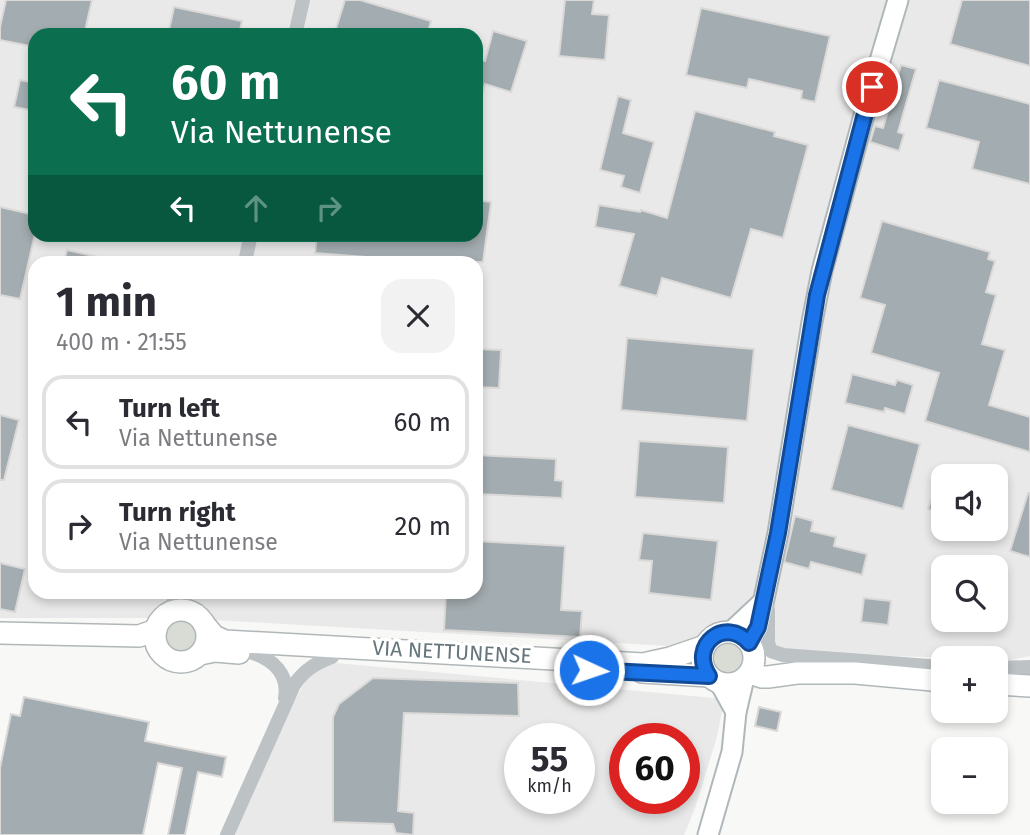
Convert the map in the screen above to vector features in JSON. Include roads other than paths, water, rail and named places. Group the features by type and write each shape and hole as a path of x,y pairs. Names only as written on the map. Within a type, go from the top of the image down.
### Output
{"main road":[{"name":"VIA NETTUNENSE","path":"188,604 211,634 225,641 643,664 705,646 716,635 731,632"},
{"path":"0,633 153,632 174,611 188,604 207,639 200,654 190,660 177,662 162,653 153,632"},
{"path":"731,632 741,636 749,662 772,664 797,673 855,673 931,680"},
{"path":"705,646 702,653 704,669 714,679"},
{"name":"VIA NETTUNENSE","path":"200,654 215,651 332,657 714,679 733,684 749,662"},
{"path":"1008,685 1030,686"}],"street":[{"path":"297,28 303,0"},
{"path":"708,835 732,752 736,712 778,533 820,283 866,108 898,0"},
{"path":"731,632 764,598"},
{"path":"764,598 768,600 768,643 771,651 814,658 931,666"},
{"path":"253,653 270,660 281,674 286,687 284,705"},
{"path":"227,835 294,685 303,673 332,657"},
{"path":"1008,668 1030,667"},
{"path":"714,679 736,712"}]}
